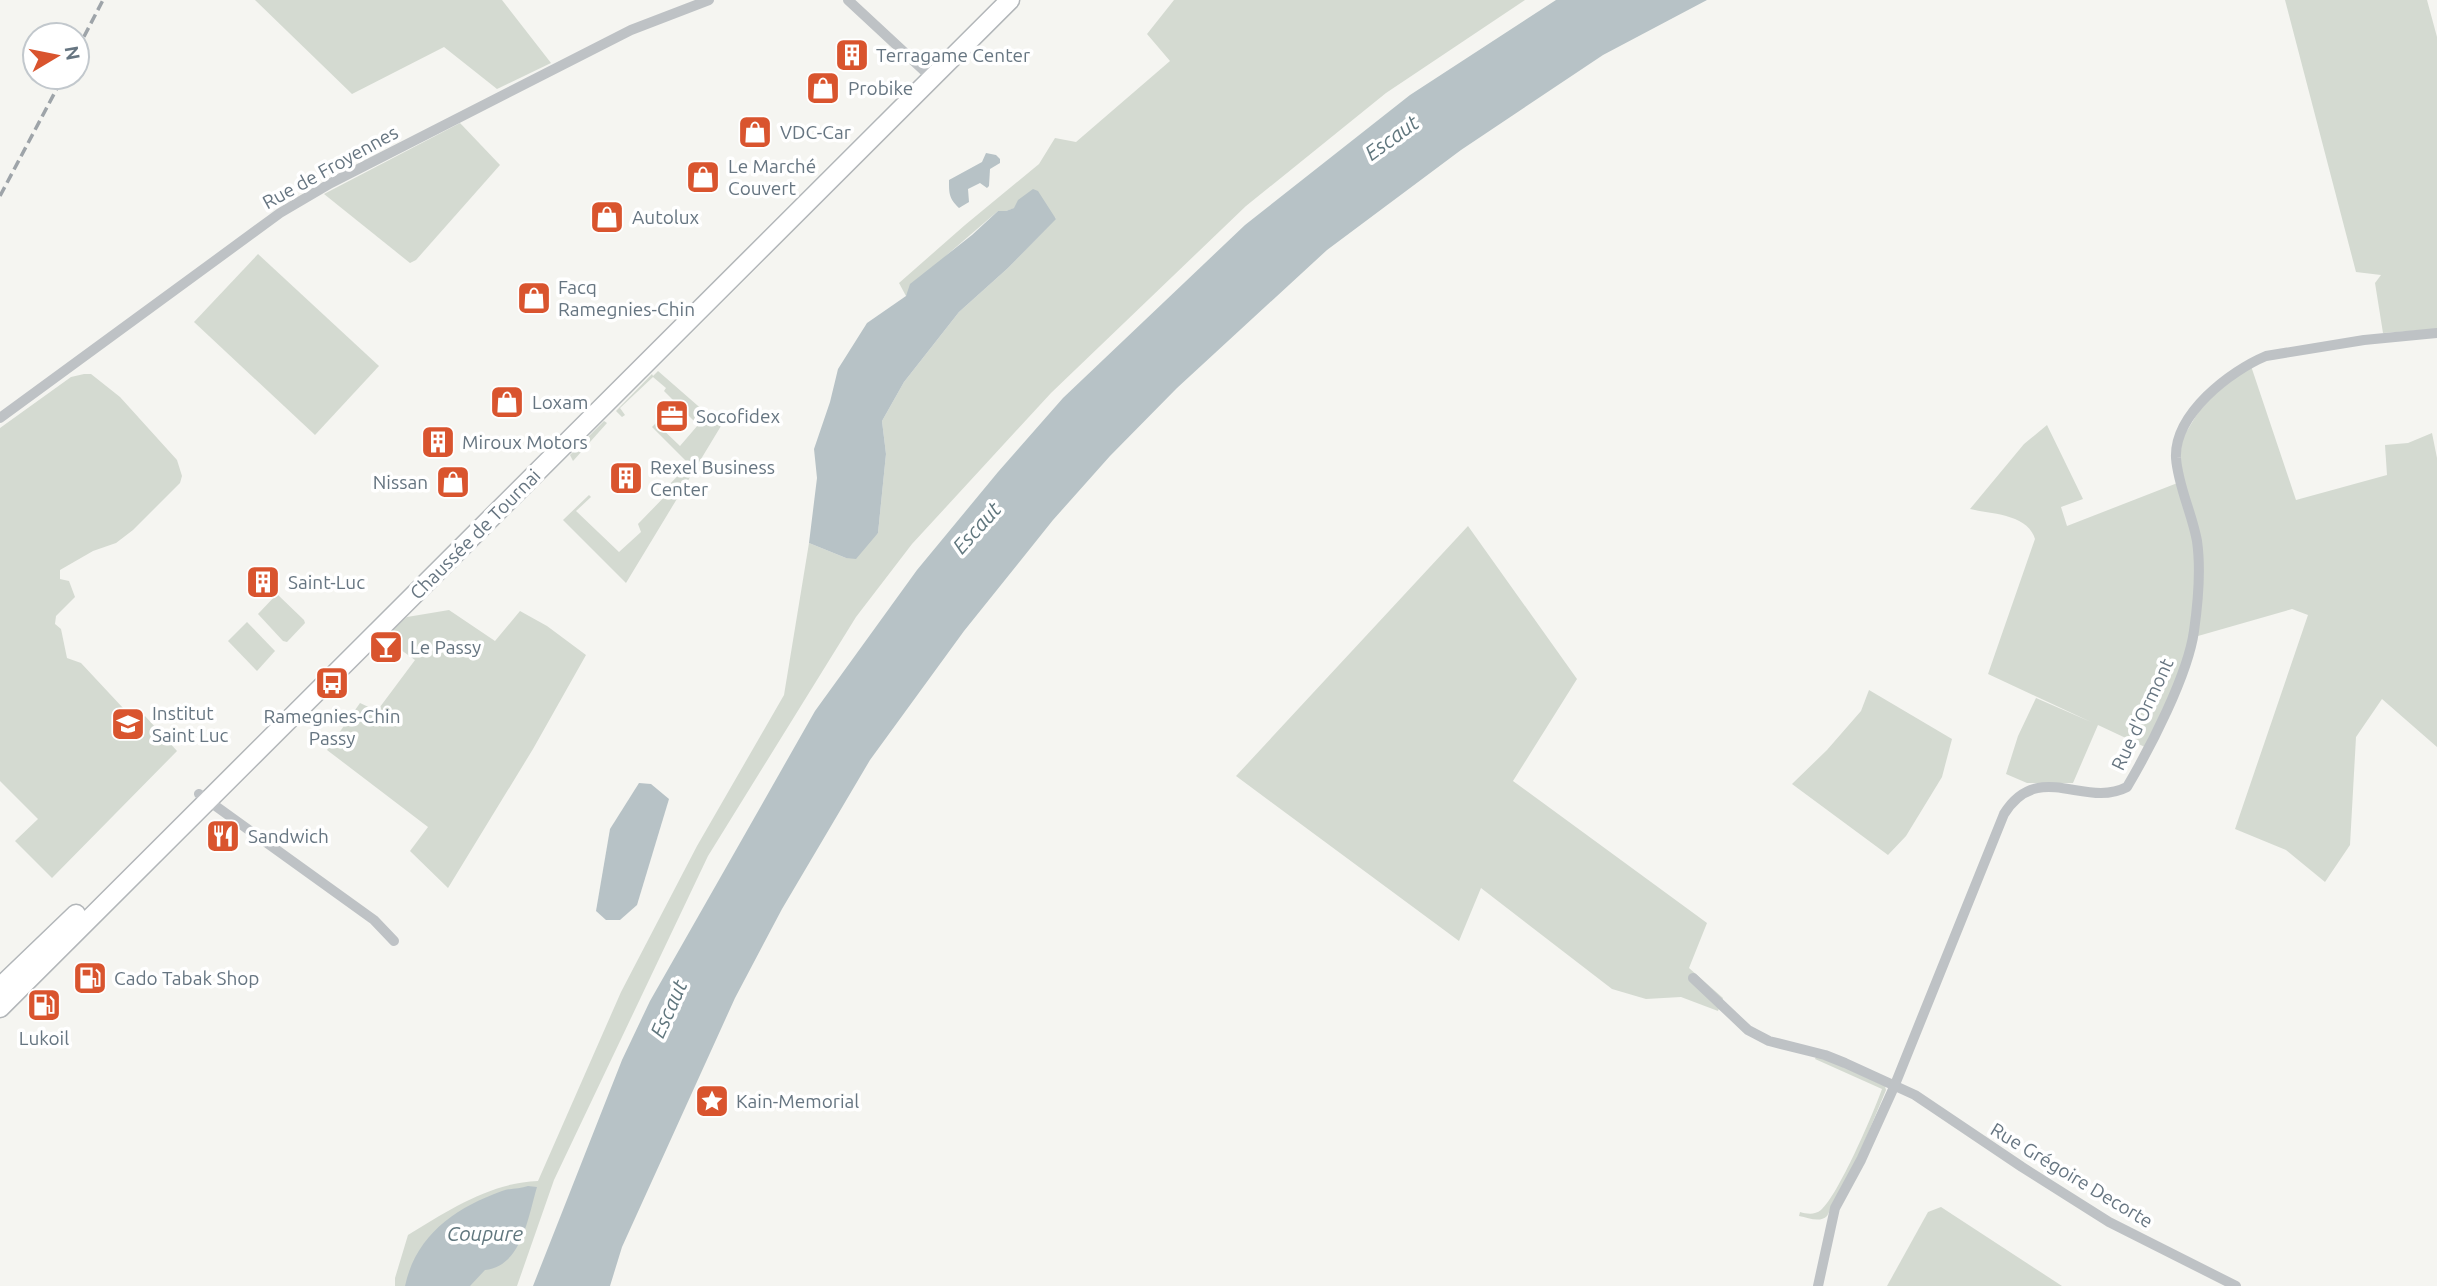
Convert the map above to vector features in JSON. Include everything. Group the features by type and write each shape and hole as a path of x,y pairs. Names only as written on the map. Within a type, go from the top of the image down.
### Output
{"main road":[{"name":"Chaussée de Tournai","path":"928,75 995,0"},
{"name":"Chaussée de Tournai","path":"0,1008 204,799 928,75 1010,0"},
{"name":"Chaussée de Tournai","path":"0,987 204,799"}],"street":[{"name":"Rue de Froyennes","path":"0,418 280,213 343,177 631,30 709,0"},
{"path":"848,0 928,75"},
{"name":"Rue d'Ormont","path":"1818,1286 1835,1208 1861,1160 1894,1087 2004,814 2024,791 2035,788 2105,792 2127,787 2182,673 2194,632 2198,573 2196,540 2176,458 2179,435 2186,423 2203,400 2224,379 2266,356 2364,340 2437,333"},
{"path":"204,799 374,920 394,941"},
{"name":"Rue Grégoire Decorte","path":"1693,978 1748,1030 1759,1037 1825,1055 1915,1095 2109,1222 2236,1286"}],"shaded area":[{"path":"255,0 502,0 551,63 497,89 444,47 352,94"},
{"path":"1174,0 1525,0 1386,93 1246,206 1051,393 912,544 856,617 708,856 554,1180 517,1286 395,1286 408,1235 454,1207 486,1192 538,1181 621,992 697,846 784,695 809,543 846,558 878,533 886,454 882,421 904,382 959,312 1008,268 1056,218 1015,208 998,211 948,254 906,296 899,283 1039,164 1055,138 1076,142 1170,61 1147,34"},
{"path":"2285,0 2427,0 2437,37 2437,329 2383,333 2375,283 2381,275 2356,272"},
{"path":"460,123 500,165 416,260 410,263 324,194"},
{"path":"258,254 379,366 315,435 194,322"},
{"path":"2251,366 2296,500 2387,475 2385,445 2408,443 2432,433 2437,458 2437,747 2382,699 2356,737 2350,845 2325,882 2286,850 2235,829 2308,615 2292,609 2198,636 2147,748 2098,725 2073,783 2027,783 2006,774 2018,736 2036,698 2091,722 1988,674 2035,539 2025,524 2017,520 1970,509 2024,444 2047,425 2083,499 2061,507 2067,526 2180,482 2202,565 2180,460 2182,439 2199,411 2217,392"},
{"path":"658,371 721,426 626,583 563,520 589,495 591,497 576,511 619,552 641,532 638,524 672,489 669,485 689,464 652,427 656,423 680,446 698,425 653,377 620,408 625,415 622,417 616,411"},
{"path":"91,374 120,397 177,460 182,476 180,483 133,530 116,543 93,551 60,570 60,579 69,581 75,597 56,616 55,624 61,629 67,658 81,663 137,723 145,716 177,751 52,878 15,841 38,819 0,781 0,428 71,377"},
{"path":"604,421 607,423 573,461 570,455"},
{"path":"1468,526 1577,679 1513,781 1707,923 1689,968 1723,998 1718,1011 1681,997 1646,999 1612,989 1481,888 1459,941 1236,776"},
{"path":"277,594 305,623 287,642 258,614"},
{"path":"449,610 495,641 520,611 547,626 586,655 533,749 448,888 410,851 428,827 327,750 360,703 377,711 415,660 383,637 407,617"},
{"path":"247,622 275,651 257,671 228,641"},
{"path":"1869,690 1952,739 1942,777 1906,836 1888,855 1792,784 1861,711"},
{"path":"1817,1055 1885,1086 1886,1090 1861,1150 1827,1216 1818,1220 1799,1216 1800,1212 1816,1213 1828,1202 1855,1153 1882,1089 1815,1059"},
{"path":"1941,1207 2062,1286 1887,1286 1928,1212"}],"water":[{"name":"Escaut","path":"1556,0 1707,0 1603,55 1461,150 1327,250 1177,388 1110,456 1053,520 964,631 870,760 782,909 735,998 622,1247 610,1286 533,1286 622,1060 650,1001 815,711 917,570 1063,398 1245,225 1410,95"},
{"path":"986,153 996,155 1000,159 1000,163 990,169 989,186 987,188 980,183 968,189 969,202 959,208 950,196 949,180 982,162"},
{"path":"1033,189 1038,191 1056,219 1008,268 959,312 904,382 882,421 886,454 878,533 856,559 846,558 809,543 817,478 814,449 838,369 867,323 906,296 910,284 998,211 1014,208 1018,200"},
{"path":"639,783 651,784 669,799 637,905 620,920 606,920 596,911 610,829"},
{"name":"Coupure","path":"537,1187 522,1238 507,1260 497,1267 485,1270 470,1286 405,1286 418,1252 440,1226 485,1198 505,1190"}],"railway":[{"path":"91,23 103,0"},
{"path":"0,196 56,91"}],"place":[{"name":"Terragame Center","path":"852,55"},
{"name":"Probike","path":"823,88"},
{"name":"VDC-Car","path":"755,132"},
{"name":"Le Marché Couvert","path":"703,177"},
{"name":"Autolux","path":"607,217"},
{"name":"Facq Ramegnies-Chin","path":"534,298"},
{"name":"Loxam","path":"507,402"},
{"name":"Socofidex","path":"672,416"},
{"name":"Miroux Motors","path":"438,442"},
{"name":"Rexel Business Center","path":"626,478"},
{"name":"Nissan","path":"453,482"},
{"name":"Saint-Luc","path":"263,582"},
{"name":"Le Passy","path":"386,647"},
{"name":"Ramegnies-Chin Passy","path":"332,683"},
{"name":"Institut Saint Luc","path":"128,724"},
{"name":"Sandwich","path":"223,836"},
{"name":"Cado Tabak Shop","path":"90,978"},
{"name":"Lukoil","path":"44,1005"},
{"name":"Kain-Memorial","path":"712,1101"}]}
